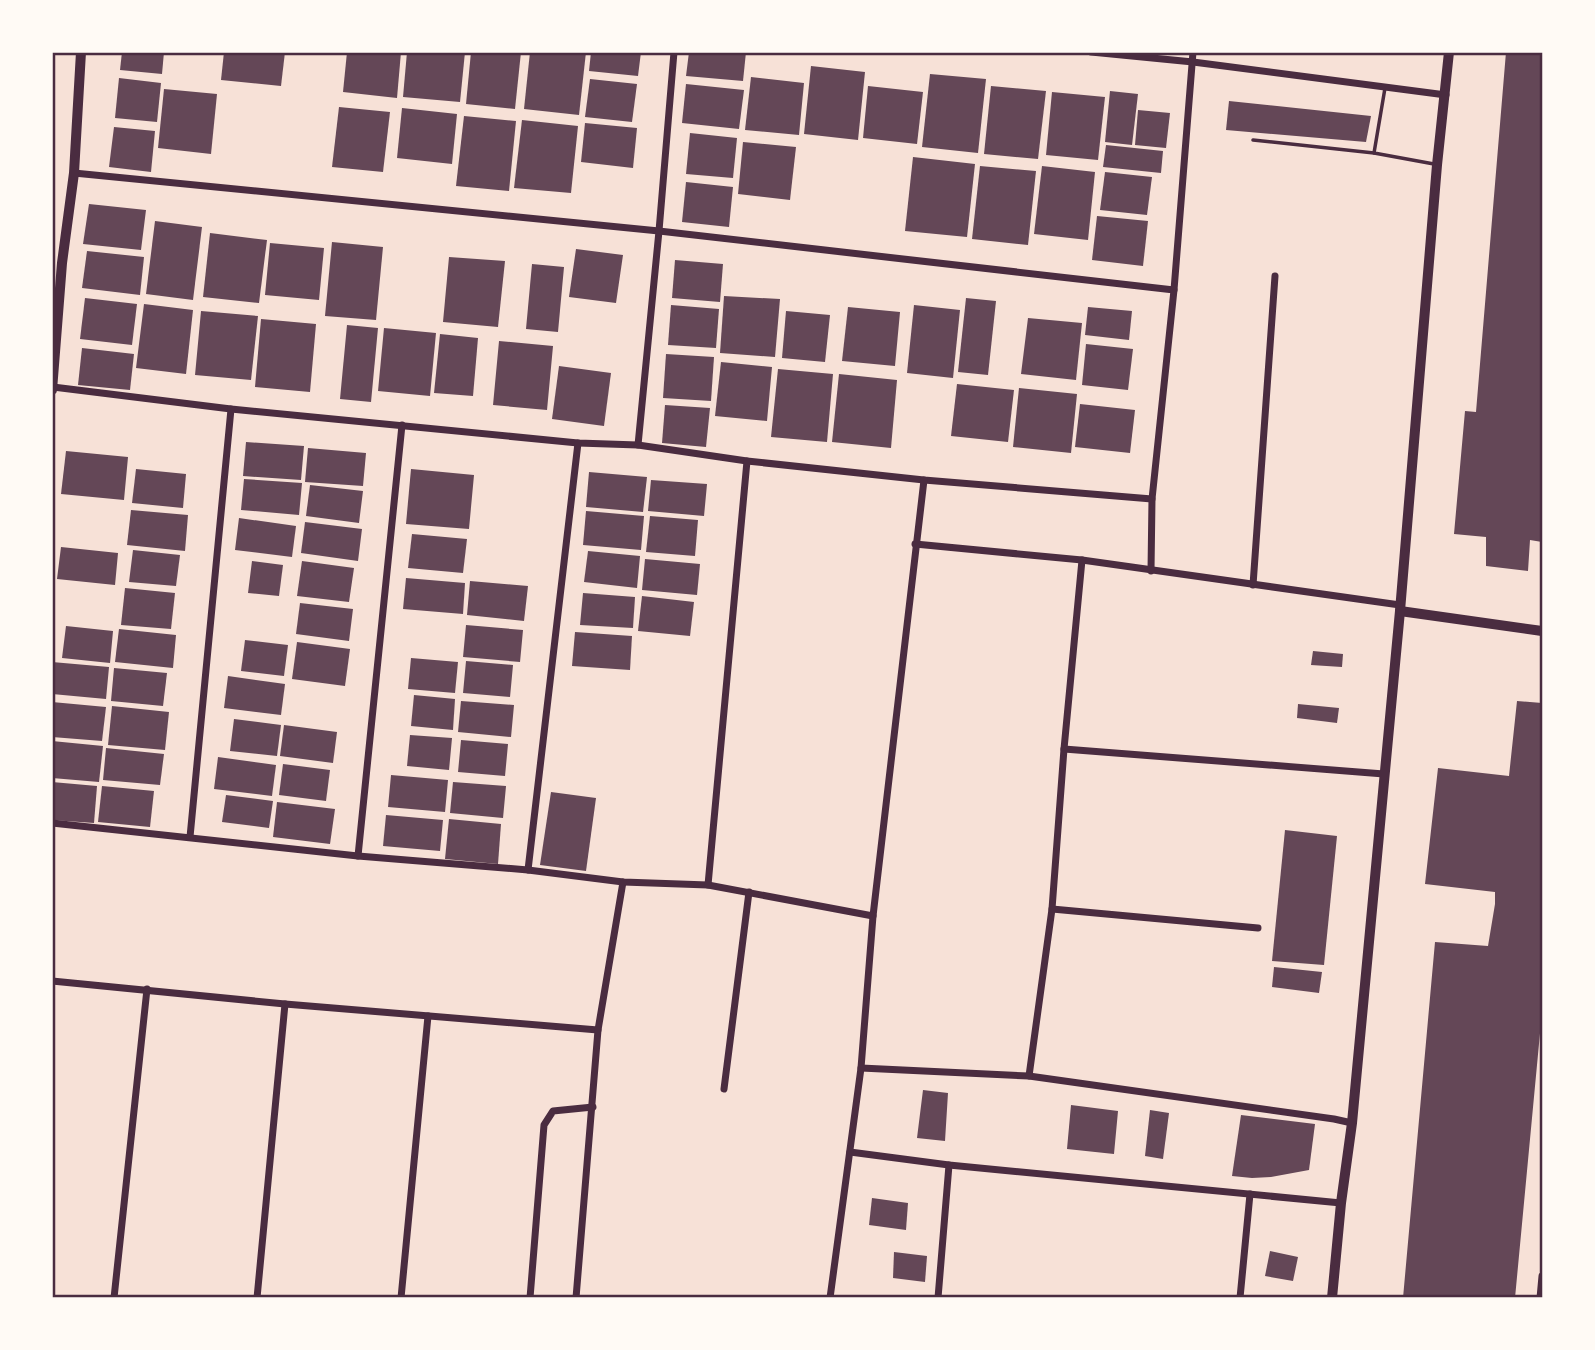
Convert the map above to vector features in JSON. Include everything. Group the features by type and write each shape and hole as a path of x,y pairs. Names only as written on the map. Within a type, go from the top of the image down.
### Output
{"main road":[{"path":"1332,1297 1352,1123 1449,52"}],"street":[{"path":"81,52 74,173 57,263 53,388 231,409 578,443 638,444 747,461 924,480 1152,499"},
{"path":"638,444 674,52"},
{"path":"1091,52 1193,62 1446,95"},
{"path":"1151,571 1152,499 1174,290 1194,52"},
{"path":"74,173 659,231 1174,290"},
{"path":"1253,586 1275,276"},
{"path":"190,837 231,409"},
{"path":"358,856 402,425"},
{"path":"528,870 578,443"},
{"path":"708,885 747,461"},
{"path":"830,1297 861,1068 873,916 924,480"},
{"path":"915,544 1082,560 1542,631"},
{"path":"1029,1076 1052,909 1082,560"},
{"path":"1064,749 1384,774"},
{"path":"52,823 358,856 623,881 708,885 873,916"},
{"path":"576,1297 598,1030 623,881"},
{"path":"724,1089 749,892"},
{"path":"1052,909 1258,928"},
{"path":"52,981 598,1030"},
{"path":"114,1297 147,989"},
{"path":"257,1297 285,1004"},
{"path":"401,1297 428,1016"},
{"path":"861,1068 1029,1076 1352,1123"},
{"path":"530,1297 544,1125 553,1111 593,1107"},
{"path":"850,1152 949,1165 1341,1203"},
{"path":"938,1297 949,1165"},
{"path":"1240,1297 1250,1194"},
{"path":"1540,1297 1542,1276"}],"lane":[{"path":"1374,153 1385,88"},
{"path":"1253,140 1374,153 1437,165"}],"building":[{"path":"122,52 164,52 162,74 120,70"},
{"path":"224,52 285,52 281,86 221,80"},
{"path":"347,52 401,52 397,98 343,92"},
{"path":"407,52 465,52 460,102 403,97"},
{"path":"471,52 521,52 515,109 466,104"},
{"path":"530,52 586,52 579,115 524,109"},
{"path":"591,52 641,52 638,76 589,71"},
{"path":"689,52 746,52 743,81 686,76"},
{"path":"1506,52 1542,52 1542,542 1530,540 1528,571 1486,566 1486,537 1454,534 1465,411 1476,412"},
{"path":"811,66 865,72 858,140 804,134"},
{"path":"930,74 986,79 978,153 922,147"},
{"path":"751,77 804,83 799,135 745,130"},
{"path":"119,78 161,83 157,122 115,118"},
{"path":"590,79 637,84 632,122 585,117"},
{"path":"686,84 744,90 739,129 682,123"},
{"path":"868,86 923,92 917,144 863,138"},
{"path":"991,86 1046,91 1038,159 984,154"},
{"path":"164,89 217,94 211,154 158,148"},
{"path":"1110,91 1138,94 1132,145 1105,142"},
{"path":"1052,92 1105,97 1098,160 1046,155"},
{"path":"1229,101 1371,116 1366,142 1226,130"},
{"path":"339,107 390,112 383,172 332,167"},
{"path":"402,108 457,114 452,164 397,158"},
{"path":"1138,110 1170,113 1166,148 1135,145"},
{"path":"464,116 516,121 509,191 456,186"},
{"path":"522,120 578,126 571,193 514,188"},
{"path":"585,123 637,128 633,168 581,162"},
{"path":"114,127 155,131 151,172 109,167"},
{"path":"690,133 737,138 733,178 686,174"},
{"path":"743,142 796,147 790,200 738,194"},
{"path":"1106,145 1163,151 1161,173 1103,167"},
{"path":"913,157 975,164 967,237 905,231"},
{"path":"980,166 1036,171 1028,245 972,239"},
{"path":"1042,166 1095,172 1088,240 1034,234"},
{"path":"1105,172 1152,177 1147,215 1100,210"},
{"path":"686,182 733,187 729,227 682,222"},
{"path":"89,204 146,210 141,250 83,244"},
{"path":"1097,216 1148,221 1143,266 1092,260"},
{"path":"155,221 202,227 193,300 146,294"},
{"path":"210,233 267,240 259,303 203,297"},
{"path":"332,242 383,247 376,320 325,316"},
{"path":"270,243 324,248 319,300 265,295"},
{"path":"576,249 623,255 616,303 569,297"},
{"path":"87,251 144,257 140,295 82,288"},
{"path":"449,257 505,261 498,327 443,322"},
{"path":"675,260 723,264 720,302 672,298"},
{"path":"532,264 564,267 558,332 526,329"},
{"path":"724,296 780,299 775,357 720,353"},
{"path":"85,298 137,304 132,345 80,339"},
{"path":"966,298 996,301 988,375 958,372"},
{"path":"144,304 193,310 186,374 136,368"},
{"path":"671,305 719,309 716,348 668,345"},
{"path":"914,305 960,310 953,378 907,373"},
{"path":"848,307 900,312 895,366 842,361"},
{"path":"1088,307 1132,311 1129,340 1085,335"},
{"path":"201,311 258,316 251,380 195,375"},
{"path":"786,311 830,315 825,362 782,358"},
{"path":"1028,318 1082,323 1076,380 1021,374"},
{"path":"261,319 316,324 310,392 255,387"},
{"path":"347,325 378,328 371,402 340,399"},
{"path":"384,328 436,333 430,396 378,391"},
{"path":"440,334 478,338 473,396 434,393"},
{"path":"499,341 553,346 547,410 493,405"},
{"path":"1086,344 1133,349 1128,390 1082,385"},
{"path":"82,348 134,354 130,390 78,385"},
{"path":"666,354 714,357 711,401 663,398"},
{"path":"721,362 772,367 767,421 715,416"},
{"path":"559,366 611,373 604,426 552,419"},
{"path":"778,369 833,374 827,442 771,437"},
{"path":"839,374 897,380 891,448 832,442"},
{"path":"957,384 1014,390 1008,442 951,436"},
{"path":"1019,388 1077,394 1071,453 1013,447"},
{"path":"1080,404 1135,410 1130,453 1075,447"},
{"path":"665,405 710,408 706,447 662,443"},
{"path":"246,442 304,446 301,480 243,476"},
{"path":"308,448 366,453 363,486 305,482"},
{"path":"66,451 128,457 124,500 61,494"},
{"path":"136,469 186,474 183,508 132,503"},
{"path":"411,469 474,475 469,529 406,524"},
{"path":"589,472 647,477 643,512 586,507"},
{"path":"244,479 302,483 299,515 241,510"},
{"path":"651,480 707,484 704,516 648,511"},
{"path":"310,485 363,491 359,523 306,516"},
{"path":"131,510 188,515 185,551 127,545"},
{"path":"586,511 644,516 641,550 583,545"},
{"path":"650,516 698,520 695,556 646,552"},
{"path":"239,518 296,526 292,557 235,550"},
{"path":"305,522 362,529 358,561 301,553"},
{"path":"412,534 467,539 463,573 408,568"},
{"path":"61,547 118,553 115,585 57,579"},
{"path":"133,550 180,555 176,586 129,582"},
{"path":"588,551 640,556 637,588 584,582"},
{"path":"645,559 700,564 697,595 642,590"},
{"path":"252,561 283,565 279,596 248,593"},
{"path":"302,561 354,568 349,602 297,596"},
{"path":"406,578 465,583 463,614 403,609"},
{"path":"470,581 528,586 524,621 467,615"},
{"path":"125,588 175,593 171,629 121,625"},
{"path":"583,593 635,597 633,628 580,625"},
{"path":"642,596 694,602 690,636 638,631"},
{"path":"300,603 353,609 349,641 296,634"},
{"path":"466,625 523,630 520,662 463,657"},
{"path":"66,626 113,631 110,663 62,658"},
{"path":"119,629 176,635 173,668 115,662"},
{"path":"575,632 632,636 630,670 572,666"},
{"path":"245,640 288,645 284,676 241,671"},
{"path":"297,642 350,649 345,686 292,679"},
{"path":"1313,651 1343,654 1342,667 1311,665"},
{"path":"411,658 458,662 455,693 408,689"},
{"path":"466,661 513,665 510,697 463,693"},
{"path":"52,662 109,667 106,699 52,694"},
{"path":"114,668 167,673 163,706 111,701"},
{"path":"228,676 285,684 281,715 224,708"},
{"path":"414,695 455,699 453,730 411,726"},
{"path":"461,701 514,705 511,737 458,732"},
{"path":"1517,701 1542,703 1542,1012 1515,1298 1403,1298 1435,942 1488,946 1495,904 1495,892 1425,884 1438,768 1509,776"},
{"path":"52,702 106,707 102,741 52,737"},
{"path":"1298,704 1339,708 1337,723 1297,718"},
{"path":"112,706 169,712 165,750 108,745"},
{"path":"234,719 281,725 277,756 230,751"},
{"path":"284,725 337,732 333,763 280,756"},
{"path":"410,735 452,738 449,770 407,766"},
{"path":"461,740 508,744 505,776 458,772"},
{"path":"52,741 103,746 99,782 52,778"},
{"path":"106,748 164,754 160,785 103,780"},
{"path":"218,757 276,765 272,796 214,789"},
{"path":"283,764 330,770 326,801 279,795"},
{"path":"391,775 448,780 445,812 388,807"},
{"path":"52,782 97,786 94,823 52,820"},
{"path":"453,782 506,786 503,818 450,813"},
{"path":"102,786 154,791 150,827 98,822"},
{"path":"551,792 596,798 586,871 540,865"},
{"path":"226,795 273,801 269,828 222,822"},
{"path":"277,802 335,809 330,844 273,837"},
{"path":"386,815 443,820 440,851 383,846"},
{"path":"449,819 501,824 498,864 445,859"},
{"path":"1285,830 1337,836 1324,965 1272,961"},
{"path":"1274,967 1322,972 1319,993 1272,987"},
{"path":"923,1090 948,1093 945,1141 917,1138"},
{"path":"1071,1105 1118,1111 1114,1154 1067,1149"},
{"path":"1150,1110 1169,1113 1163,1159 1145,1156"},
{"path":"1241,1115 1315,1124 1309,1170 1271,1177 1232,1176"},
{"path":"872,1198 908,1203 906,1230 869,1225"},
{"path":"1270,1251 1298,1257 1293,1281 1265,1276"},
{"path":"894,1252 927,1256 925,1282 893,1278"}]}
